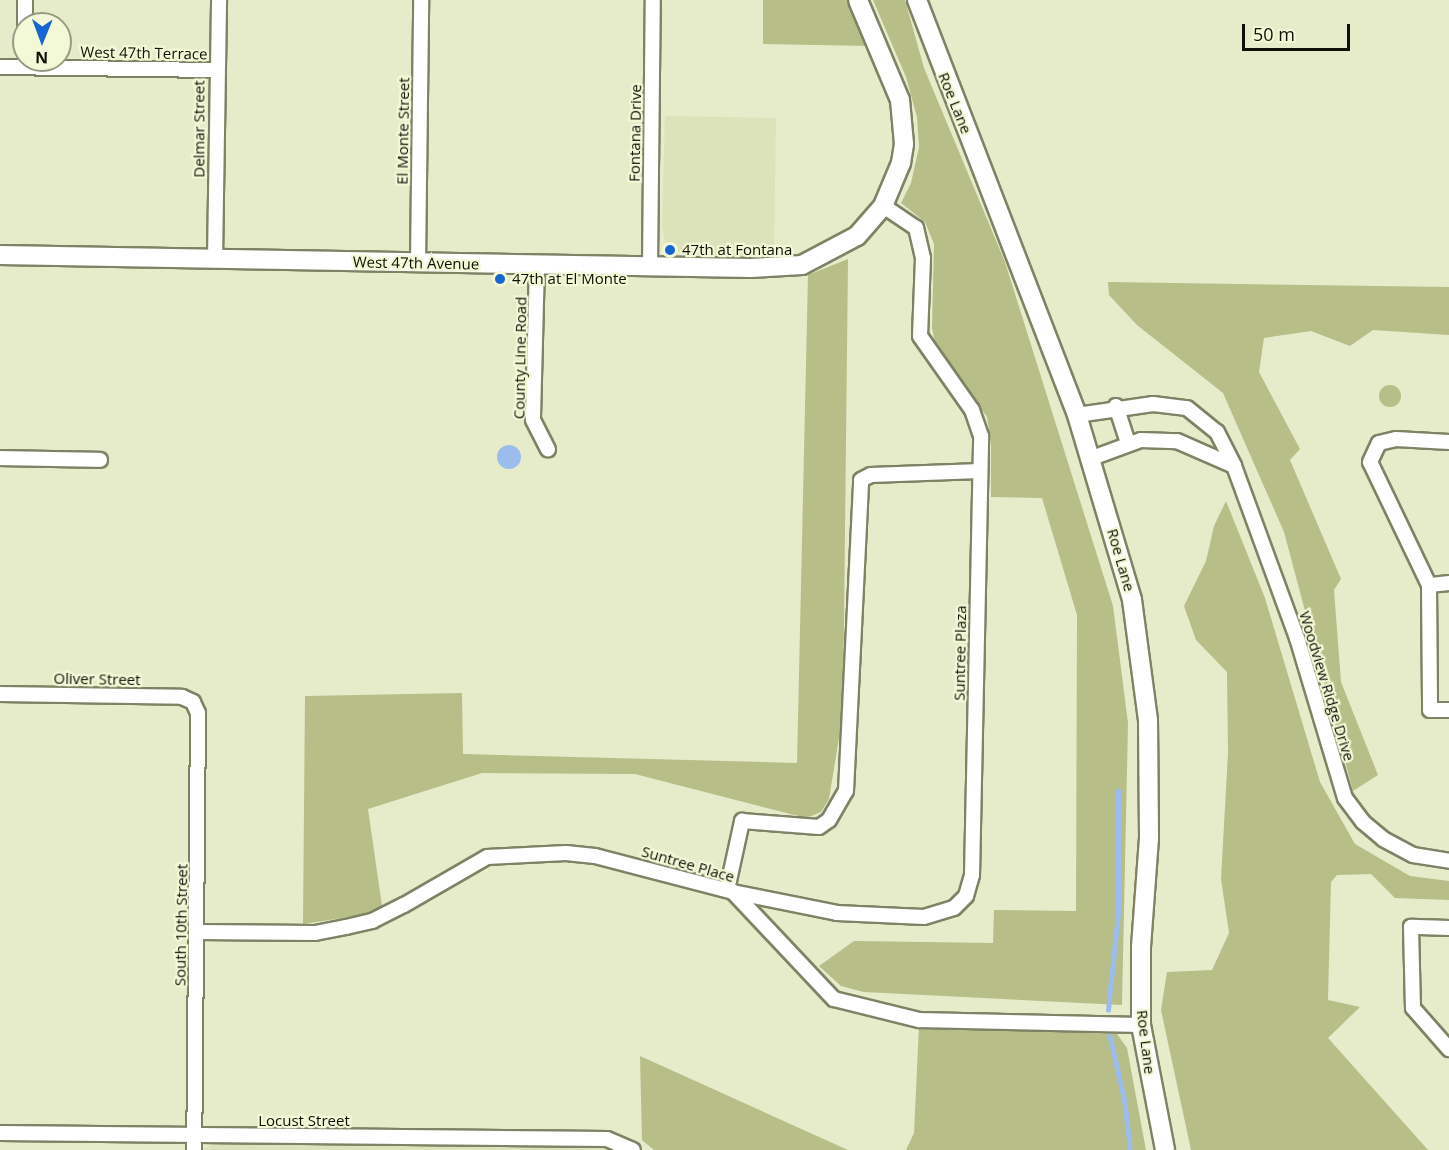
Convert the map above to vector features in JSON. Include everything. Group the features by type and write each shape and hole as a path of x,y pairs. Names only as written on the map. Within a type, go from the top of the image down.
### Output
{"street":[{"name":"Delmar Street","path":"215,259 216,70 219,0"},
{"name":"El Monte Street","path":"418,263 421,0"},
{"name":"Fontana Drive","path":"650,266 654,0"},
{"name":"West 47th Avenue","path":"0,255 779,268 802,265 857,236 883,206 901,163 903,113 858,0"},
{"name":"Roe Lane","path":"917,0 1077,415 1092,458 1132,600 1148,720 1149,838 1141,948 1140,1025 1165,1150"},
{"name":"West 47th Terrace","path":"72,65 216,70"},
{"name":"Suntree Plaza","path":"730,891 837,913 924,917 948,911 966,896 972,875 979,422 920,336 922,243 916,228 883,206"},
{"name":"County Line Road","path":"537,264 533,420 548,449"},
{"name":"Woodview Ridge Drive","path":"1077,415 1116,406 1153,404 1187,408 1217,432 1234,466 1297,638 1345,798 1363,822 1383,839 1413,855 1449,861"},
{"path":"1116,406 1128,444"},
{"path":"1449,442 1396,439 1379,443 1370,462 1429,585 1430,710 1449,710"},
{"path":"1092,458 1141,440 1177,441 1234,466"},
{"path":"0,458 100,460"},
{"path":"730,891 742,821 819,827 829,820 846,792 861,480 871,475 980,471"},
{"path":"1429,585 1449,583"},
{"name":"Oliver Street","path":"0,694 182,698 193,702"},
{"name":"South 10th Street","path":"193,702 198,713 198,932 194,1143"},
{"name":"Suntree Place","path":"198,932 315,933 372,921 404,905 487,856 513,852 595,856 730,891 834,999 920,1020 1140,1025"},
{"path":"1449,928 1411,927 1413,1008 1449,1049"},
{"name":"Locust Street","path":"0,1133 194,1143 607,1138 633,1150"}],"shaded area":[{"path":"763,0 847,0 869,46 763,44"},
{"path":"873,0 905,0 924,68 1005,262 1113,606 1128,723 1122,1005 864,992 841,986 819,966 854,941 993,943 994,910 1076,911 1077,615 1042,498 991,497 991,442 987,417 936,347 932,328 934,244 925,222 901,203 911,183 919,147 917,117 906,77"},
{"path":"665,116 776,118 774,257 684,255 666,245 662,227"},
{"path":"848,259 843,713 829,799 821,812 806,818 635,774 482,773 368,809 382,906 362,915 303,924 305,696 462,693 463,754 797,763 808,275"},
{"path":"1108,282 1449,287 1449,335 1373,330 1350,346 1311,331 1264,338 1259,372 1300,449 1290,460 1341,579 1334,590 1341,682 1378,775 1353,791 1284,532 1223,393 1137,325 1109,295"},
{"path":"1386,385 1394,385 1401,392 1401,400 1394,407 1386,407 1379,400 1379,392"},
{"path":"1226,501 1265,598 1320,782 1355,844 1410,876 1449,881 1449,900 1395,898 1371,874 1337,875 1331,882 1328,1000 1360,1007 1328,1038 1428,1150 1191,1150 1161,1010 1167,972 1212,970 1229,933 1221,879 1228,753 1227,672 1196,640 1184,606 1206,561 1214,526"},
{"path":"919,1026 1117,1034 1127,1048 1146,1150 906,1150 914,1133"},
{"path":"640,1056 848,1150 654,1150 642,1140"},
{"path":"213,1144 604,1146 619,1150 203,1150"}],"water":[{"path":"509,445 517,449 521,457 517,465 509,469 501,465 497,457 501,449"}],"waterway":[{"path":"1108,1010 1118,913 1118,791"},
{"path":"1110,1036 1125,1102 1130,1148"}],"place":[{"name":"47th at Fontana","path":"670,250"},
{"name":"47th at El Monte","path":"500,279"}]}
